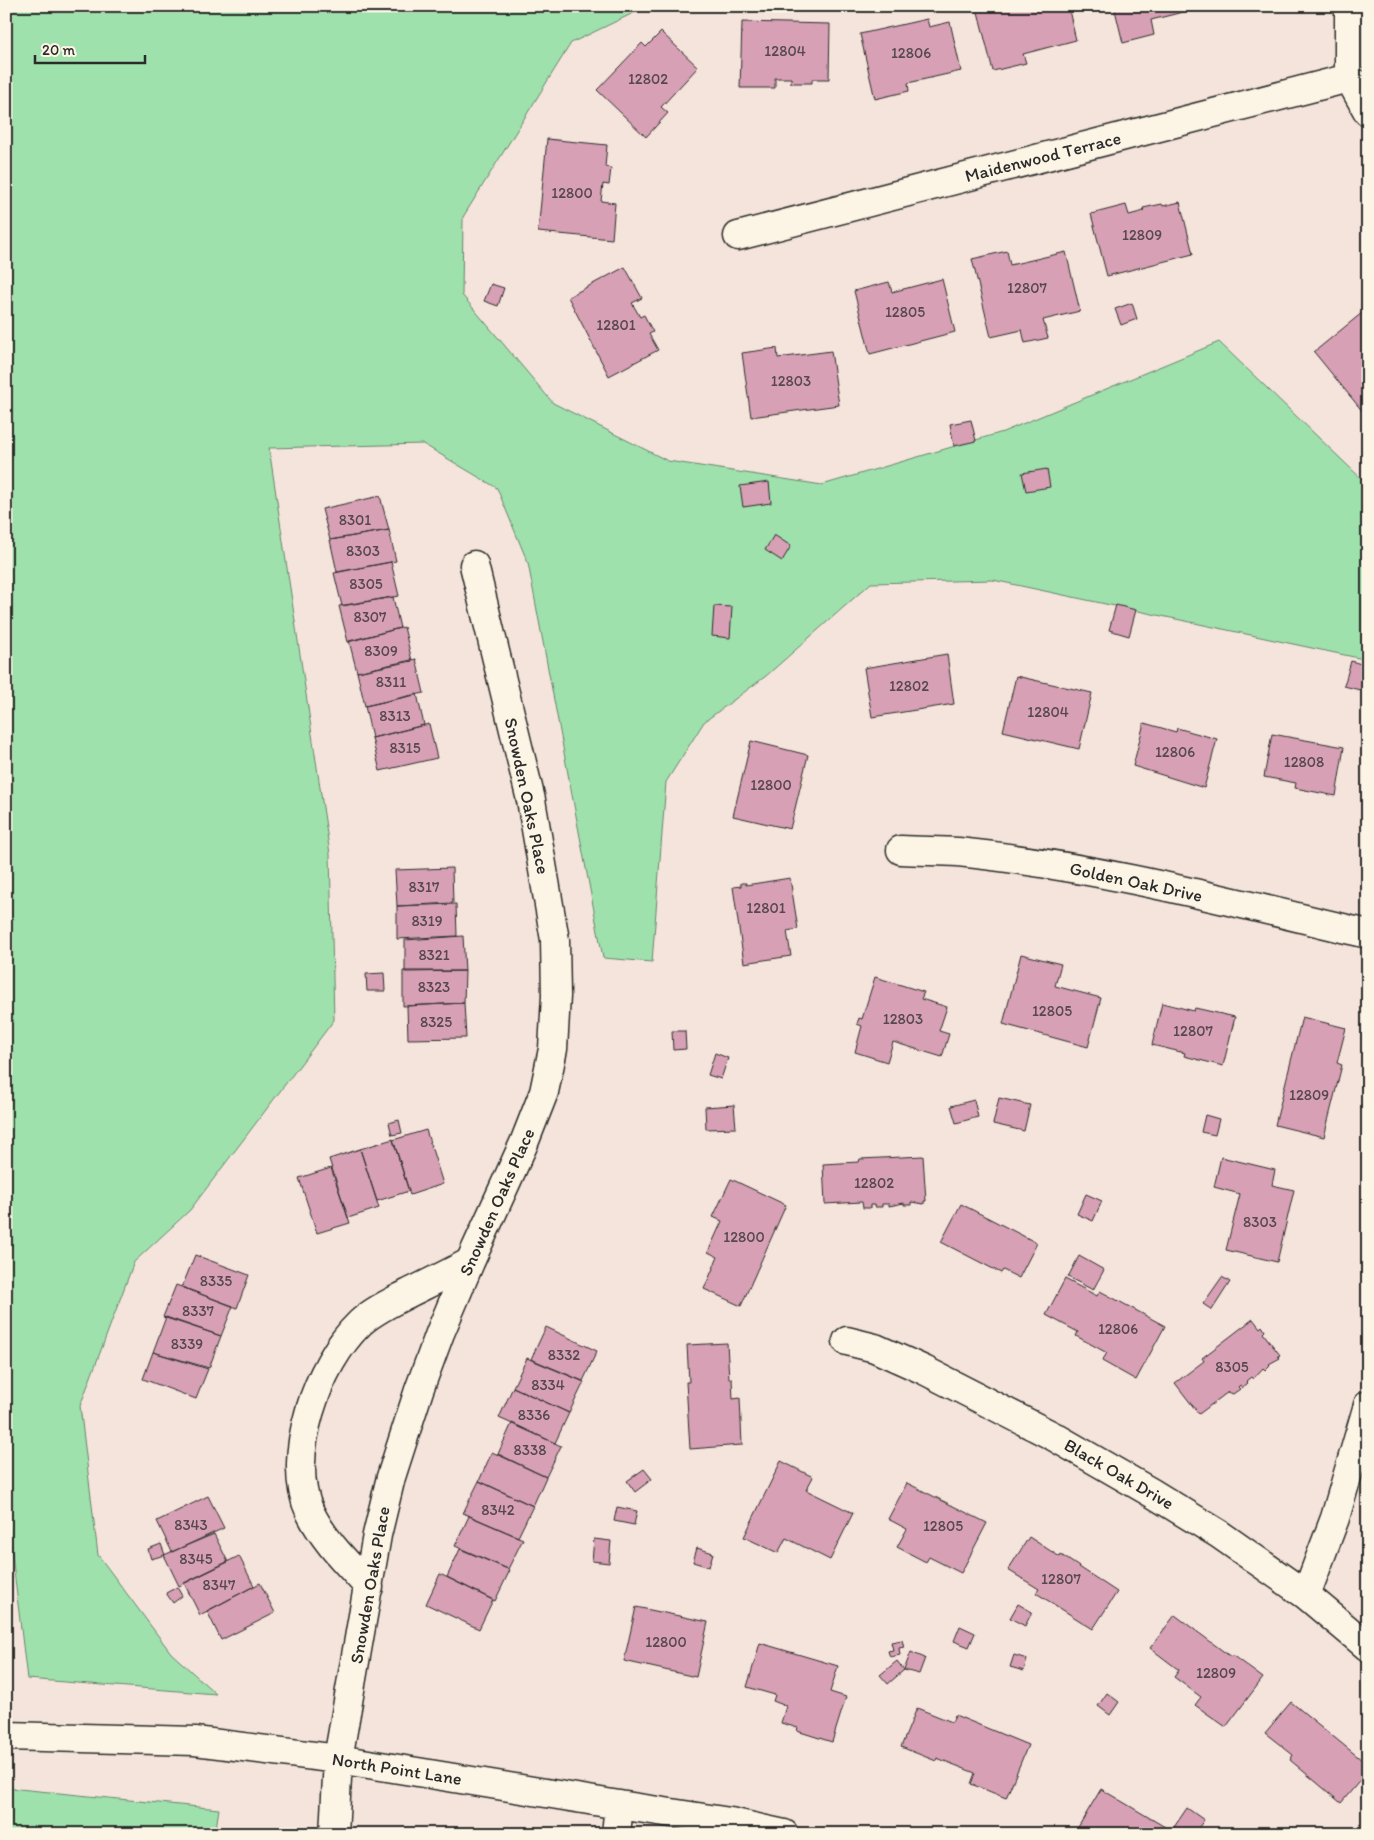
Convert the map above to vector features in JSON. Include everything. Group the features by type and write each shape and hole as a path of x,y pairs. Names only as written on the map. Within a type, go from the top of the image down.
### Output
{"street":[{"path":"1349,6 1349,78 1368,112"},
{"name":"Maidenwood Terrace","path":"738,236 1349,78"},
{"name":"Snowden Oaks Place","path":"334,1834 338,1759 377,1535 391,1477 434,1350 470,1262 524,1143 544,1092 553,1049 556,996 554,940 531,800 474,565"},
{"name":"Golden Oak Drive","path":"901,850 957,852 1053,865 1177,889 1368,934"},
{"path":"369,1587 328,1542 310,1512 302,1488 302,1464 308,1418 319,1384 331,1361 344,1341 360,1323 380,1308 470,1262"},
{"name":"Black Oak Drive","path":"847,1341 875,1348 924,1370 1053,1436 1219,1534 1306,1595 1368,1647"},
{"path":"1306,1595 1335,1518 1368,1405"},
{"name":"North Point Lane","path":"6,1736 196,1741 338,1759 619,1806 730,1822 784,1834"},
{"path":"616,1834 619,1806"}],"green space":[{"path":"6,6 648,6 571,43 463,217 462,295 553,403 668,461 822,485 1003,432 1219,342 1368,485 1368,660 993,580 871,583 766,676 704,722 666,782 652,962 603,958 528,563 497,488 423,444 269,448 330,854 334,1020 190,1210 134,1262 80,1406 98,1555 171,1653 216,1694 27,1679 9,1529 6,1525"},
{"path":"8,1788 219,1809 215,1834 6,1834"}],"building":[{"path":"986,6 1068,6 1076,40 1023,54 1026,63 993,71 977,8"},
{"path":"1114,6 1207,6 1151,20 1154,35 1123,43"},
{"path":"927,19 929,27 950,22 961,71 908,83 909,91 875,99 860,34"},
{"path":"742,22 830,24 829,79 812,79 812,83 791,83 791,78 775,78 775,88 740,88"},
{"path":"661,32 698,67 661,107 668,113 646,137 597,90 642,43 646,47"},
{"path":"547,139 607,145 605,167 611,168 609,185 603,184 601,201 615,203 612,239 538,232"},
{"path":"1180,202 1193,254 1107,276 1091,214 1126,205 1129,215 1144,211 1143,208"},
{"path":"1007,251 1010,265 1066,252 1080,311 1043,320 1048,338 1025,343 1022,330 991,337 972,259"},
{"path":"625,267 642,298 632,303 640,317 644,315 653,332 649,334 658,350 609,376 568,297"},
{"path":"942,279 955,332 870,354 854,291 889,282 892,292"},
{"path":"491,284 504,288 498,306 484,301"},
{"path":"1132,303 1137,319 1121,325 1115,309"},
{"path":"1368,308 1368,418 1314,352"},
{"path":"777,348 778,358 831,351 839,405 751,417 742,353"},
{"path":"971,420 976,441 954,446 950,424"},
{"path":"1047,469 1050,487 1026,491 1022,473"},
{"path":"769,482 771,503 743,507 740,486"},
{"path":"380,496 389,530 330,540 322,509"},
{"path":"389,530 396,561 337,572 330,540"},
{"path":"774,535 791,546 782,561 765,550"},
{"path":"391,562 399,596 342,606 334,573"},
{"path":"393,597 400,628 348,642 339,606"},
{"path":"1116,605 1136,610 1129,636 1109,630"},
{"path":"714,606 732,607 730,638 712,636"},
{"path":"404,627 412,661 357,672 349,641"},
{"path":"947,654 954,704 872,717 864,668"},
{"path":"416,659 424,693 365,706 357,672"},
{"path":"1351,661 1368,666 1368,679 1364,691 1344,686"},
{"path":"1016,676 1092,693 1079,749 1003,731"},
{"path":"417,694 424,725 372,738 365,706"},
{"path":"1144,723 1176,732 1177,728 1217,739 1204,788 1133,766"},
{"path":"429,724 437,758 380,771 372,738"},
{"path":"1272,734 1344,747 1336,796 1295,788 1296,783 1264,777"},
{"path":"751,741 808,755 790,829 733,816"},
{"path":"452,868 453,903 397,906 395,870"},
{"path":"790,878 798,929 787,931 791,956 744,963 733,887 741,886 741,883 746,883 746,885"},
{"path":"456,904 457,936 397,939 397,906"},
{"path":"463,936 465,971 405,972 405,940"},
{"path":"1021,954 1061,964 1055,986 1101,998 1088,1047 1003,1024"},
{"path":"403,971 465,971 464,1003 403,1006"},
{"path":"384,973 385,991 367,991 366,974"},
{"path":"875,977 924,992 921,999 947,1007 939,1031 949,1034 942,1057 893,1042 887,1062 855,1052 862,1026 857,1024 859,1018 862,1019"},
{"path":"464,1003 466,1038 408,1039 407,1006"},
{"path":"1162,1003 1194,1011 1195,1008 1235,1017 1223,1066 1184,1056 1185,1053 1152,1045"},
{"path":"1302,1017 1346,1028 1337,1063 1342,1065 1324,1137 1275,1125"},
{"path":"672,1031 685,1031 686,1049 673,1050"},
{"path":"715,1053 728,1058 721,1079 708,1075"},
{"path":"999,1098 1030,1105 1024,1131 993,1124"},
{"path":"974,1100 978,1117 956,1123 951,1106"},
{"path":"734,1105 736,1128 706,1129 705,1107"},
{"path":"1205,1115 1219,1119 1215,1135 1201,1132"},
{"path":"399,1120 402,1133 392,1135 389,1123"},
{"path":"426,1130 443,1184 410,1195 393,1140"},
{"path":"393,1139 409,1191 377,1201 360,1149"},
{"path":"360,1149 379,1208 348,1218 329,1159"},
{"path":"923,1156 926,1201 924,1201 924,1204 911,1202 911,1205 904,1205 904,1203 889,1206 889,1204 882,1204 882,1207 870,1205 870,1208 863,1208 862,1202 825,1204 823,1164 859,1162 860,1159"},
{"path":"1221,1157 1275,1170 1272,1185 1294,1190 1277,1262 1226,1250 1240,1194 1214,1187"},
{"path":"331,1168 350,1223 317,1233 299,1178"},
{"path":"731,1179 786,1205 741,1306 704,1289 718,1257 708,1252 722,1221 713,1217"},
{"path":"1086,1194 1102,1201 1093,1221 1077,1214"},
{"path":"961,1204 1037,1243 1019,1278 1003,1270 1001,1273 941,1242"},
{"path":"195,1255 249,1275 237,1308 182,1287"},
{"path":"1079,1256 1104,1270 1093,1290 1068,1277"},
{"path":"1222,1277 1230,1282 1212,1310 1203,1304"},
{"path":"1065,1279 1097,1296 1100,1291 1165,1326 1136,1380 1102,1361 1107,1353 1076,1336 1078,1332 1046,1315"},
{"path":"176,1285 233,1306 221,1336 163,1317"},
{"path":"166,1317 221,1336 209,1368 153,1352"},
{"path":"1253,1319 1260,1328 1262,1326 1265,1331 1263,1333 1280,1355 1278,1356 1280,1358 1269,1364 1265,1370 1263,1368 1253,1379 1251,1377 1242,1388 1240,1385 1238,1387 1240,1389 1233,1394 1228,1392 1199,1414 1175,1383 1204,1361 1202,1358"},
{"path":"546,1327 597,1351 583,1381 531,1359"},
{"path":"727,1343 729,1379 732,1379 733,1399 740,1398 742,1445 690,1449 686,1382 689,1382 687,1345"},
{"path":"153,1352 208,1369 196,1399 143,1379"},
{"path":"527,1358 584,1382 569,1413 513,1387"},
{"path":"513,1387 569,1413 555,1443 499,1418"},
{"path":"512,1423 561,1446 546,1477 498,1454"},
{"path":"492,1452 546,1477 533,1506 479,1481"},
{"path":"781,1461 813,1477 806,1490 853,1513 830,1560 786,1538 778,1553 744,1537"},
{"path":"644,1469 652,1479 635,1492 627,1481"},
{"path":"479,1481 533,1506 518,1537 463,1513"},
{"path":"907,1483 987,1523 961,1573 929,1557 926,1562 897,1547 907,1529 888,1519"},
{"path":"208,1496 224,1528 172,1552 157,1521"},
{"path":"617,1507 637,1511 634,1525 614,1521"},
{"path":"469,1516 523,1539 508,1569 455,1546"},
{"path":"214,1534 228,1562 179,1586 164,1555"},
{"path":"1029,1537 1060,1557 1061,1555 1117,1592 1093,1629 1036,1593 1039,1589 1008,1570"},
{"path":"594,1539 611,1541 609,1563 592,1561"},
{"path":"161,1544 165,1555 151,1559 148,1549"},
{"path":"697,1548 713,1553 709,1567 693,1562"},
{"path":"460,1549 510,1570 495,1601 447,1577"},
{"path":"239,1556 254,1586 200,1615 184,1583"},
{"path":"440,1574 493,1600 479,1629 426,1604"},
{"path":"260,1583 275,1613 221,1640 207,1611"},
{"path":"177,1587 182,1596 173,1603 166,1593"},
{"path":"1018,1604 1032,1612 1025,1626 1010,1618"},
{"path":"636,1607 708,1622 696,1677 624,1661"},
{"path":"1175,1615 1231,1657 1232,1655 1263,1678 1226,1727 1195,1705 1201,1697 1174,1677 1179,1670 1150,1648"},
{"path":"960,1626 975,1633 969,1647 954,1641"},
{"path":"902,1640 904,1647 899,1648 900,1655 890,1657 888,1651 893,1650 891,1642"},
{"path":"760,1643 838,1666 830,1692 846,1697 832,1742 797,1731 798,1728 781,1723 786,1706 773,1701 775,1695 747,1687"},
{"path":"911,1652 925,1658 919,1674 904,1670"},
{"path":"1014,1655 1027,1659 1024,1671 1010,1667"},
{"path":"897,1661 904,1670 888,1684 880,1675"},
{"path":"1107,1693 1119,1702 1110,1715 1098,1706"},
{"path":"1291,1702 1368,1765 1368,1771 1341,1803 1290,1760 1293,1755 1265,1733"},
{"path":"917,1708 952,1722 955,1715 1028,1745 1006,1798 971,1784 975,1773 937,1758 936,1761 901,1747"},
{"path":"1101,1789 1165,1827 1161,1834 1074,1834"},
{"path":"1187,1808 1204,1820 1194,1834 1171,1834 1170,1833"}]}
